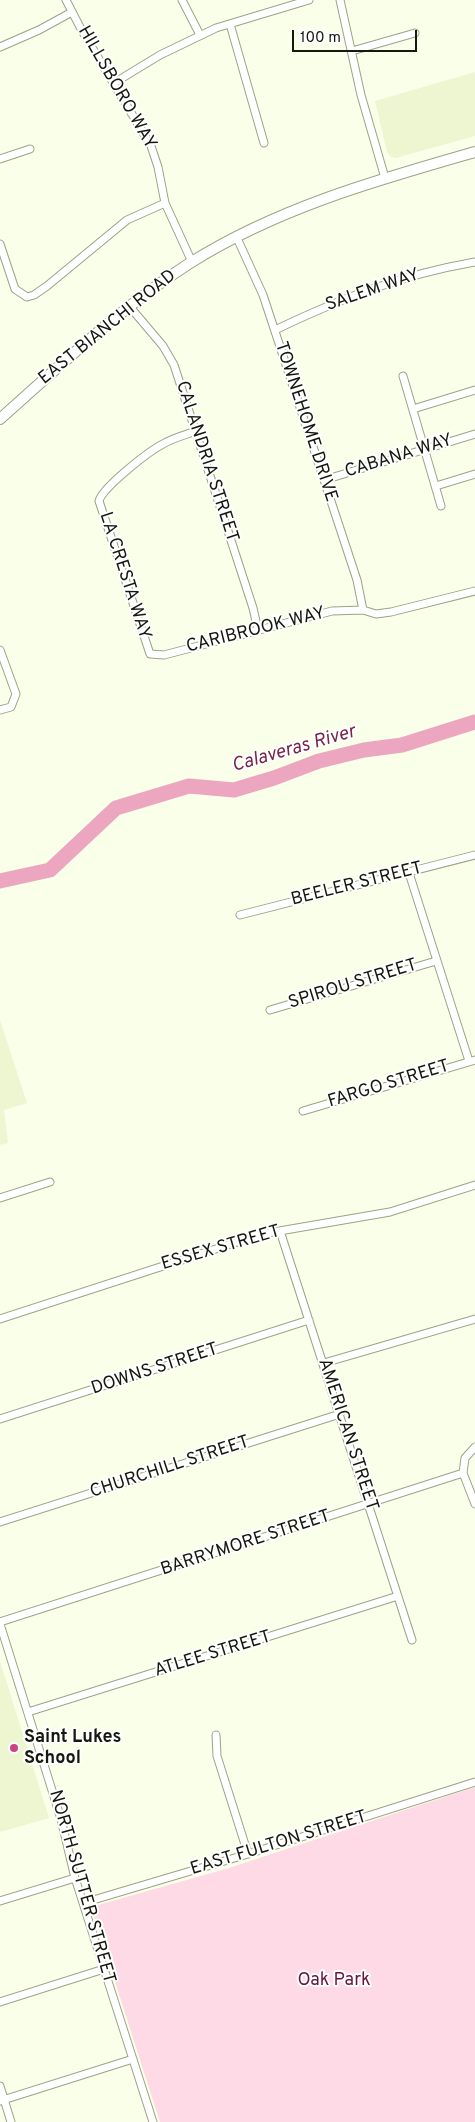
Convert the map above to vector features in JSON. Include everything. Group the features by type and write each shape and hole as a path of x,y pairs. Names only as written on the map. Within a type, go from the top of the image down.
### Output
{"street":[{"name":"HILLSBORO WAY","path":"66,0 151,146 158,167 165,203 192,262"},
{"path":"182,0 200,35"},
{"path":"114,83 160,55 200,35 309,0"},
{"path":"340,0 362,95 385,178"},
{"path":"0,47 40,30 72,12"},
{"path":"230,24 264,143"},
{"path":"352,51 415,33"},
{"path":"0,159 30,149"},
{"name":"EAST BIANCHI ROAD","path":"0,419 94,336 192,262 237,238 315,202 385,178 475,152"},
{"path":"0,244 15,289 27,298 47,286 128,220 165,203"},
{"name":"TOWNEHOME DRIVE","path":"237,238 257,279 275,330 356,580 363,610"},
{"name":"SALEM WAY","path":"275,330 330,304 376,286 400,278 475,262"},
{"name":"CALANDRIA STREET","path":"130,307 163,346 174,365 253,608 258,630"},
{"path":"402,376 441,506"},
{"path":"413,410 475,390"},
{"name":"LA CRESTA WAY","path":"150,654 99,501 105,489 150,452 164,443 196,432"},
{"name":"CABANA WAY","path":"324,480 475,434"},
{"path":"436,486 475,474"},
{"name":"CARIBROOK WAY","path":"150,654 164,655 332,611 363,610 376,614 391,612 475,591"},
{"path":"0,650 16,694 14,703 6,709 0,710"},
{"name":"BEELER STREET","path":"240,915 475,855"},
{"path":"409,872 436,961 472,1060"},
{"name":"SPIROU STREET","path":"270,1010 436,961"},
{"name":"FARGO STREET","path":"302,1111 472,1060"},
{"path":"0,1198 50,1182"},
{"name":"ESSEX STREET","path":"0,1319 238,1241 280,1231 390,1212 475,1185"},
{"name":"AMERICAN STREET","path":"280,1231 324,1362 412,1640"},
{"path":"324,1362 475,1319"},
{"name":"DOWNS STREET","path":"0,1419 309,1320"},
{"name":"CHURCHILL STREET","path":"0,1522 340,1414"},
{"path":"475,1447 465,1458 463,1473 475,1504"},
{"name":"BARRYMORE STREET","path":"0,1623 463,1473"},
{"name":"ATLEE STREET","path":"28,1712 398,1596"},
{"name":"NORTH SUTTER STREET","path":"0,1623 61,1819 75,1878 153,2122"},
{"path":"216,1735 217,1756 248,1854"},
{"name":"EAST FULTON STREET","path":"83,1903 248,1854 475,1782"},
{"path":"0,1901 75,1878"},
{"path":"0,2002 104,1969"},
{"path":"2,2101 133,2059"},
{"path":"0,2086 2,2101 11,2122"}],"shaded area":[{"path":"475,72 475,136 396,158 391,157 387,152 375,101"},
{"path":"0,1020 27,1103 4,1110 8,1143 0,1145"},
{"name":"Saint Lukes School","path":"0,1661 49,1818 0,1832"}],"green space":[{"name":"Oak Park","path":"475,1787 475,2122 160,2122 91,1907 229,1868"}],"waterway":[{"name":"Calaveras River","path":"0,881 50,870 116,808 189,786 234,790 274,778 319,761 364,750 402,745 475,722"}],"place":[{"name":"Saint Lukes School","path":"14,1748"}]}
